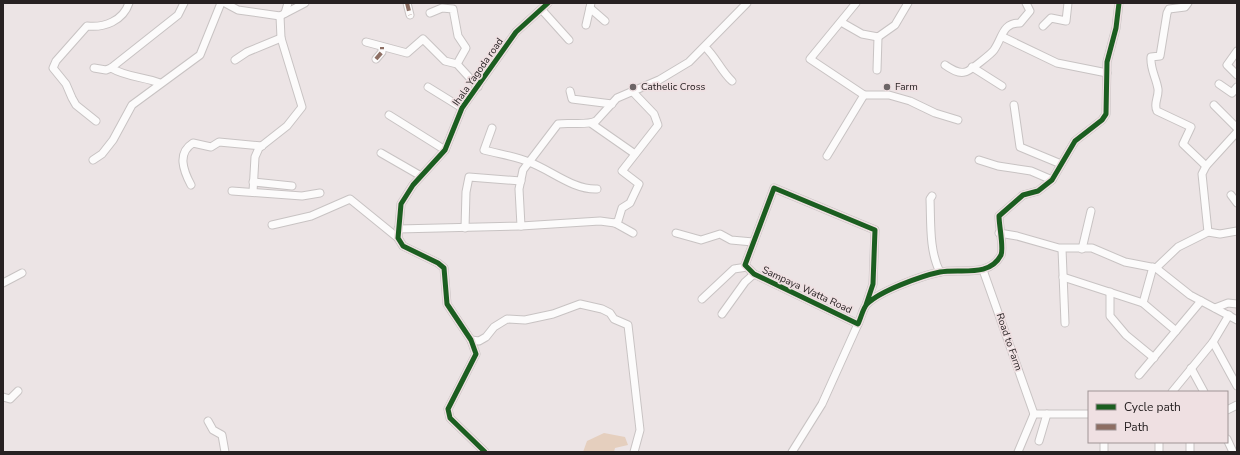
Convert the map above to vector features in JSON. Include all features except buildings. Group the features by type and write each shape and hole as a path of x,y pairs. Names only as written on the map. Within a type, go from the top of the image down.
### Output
{"street":[{"path":"96,121 76,105 66,84 53,68 56,61 87,26 100,27 121,16 129,3"},
{"path":"94,68 106,70 111,68 178,15 184,3"},
{"path":"93,160 102,154 113,140 132,105 200,55 221,3"},
{"path":"225,3 238,10 282,14 305,3"},
{"path":"253,192 255,157 262,146 287,126 302,107 281,38 282,14 288,3"},
{"path":"407,3 410,15"},
{"name":"Ihala Yagoda road","path":"398,238 401,204 421,176 445,150 462,108 516,32 548,3"},
{"path":"592,124 617,98 659,80 689,62 747,3"},
{"path":"856,3 810,59 864,95 888,95 910,101 935,114 958,120"},
{"path":"841,22 862,34 878,37 895,25 908,3"},
{"path":"1043,26 1051,18 1066,21 1068,3"},
{"path":"983,270 992,266 1001,255 1003,246 999,233 999,216 1023,196 1038,191 1052,180 1075,141 1102,120 1106,114 1109,50 1116,28 1119,3"},
{"path":"1188,3 1185,7 1169,9 1167,12 1160,56 1150,57 1150,67 1158,89 1154,107 1157,111 1191,127 1183,144 1206,166"},
{"path":"945,66 964,73 994,51 1006,27 1012,23 1020,24 1030,11 1024,4"},
{"path":"590,6 605,21"},
{"path":"586,25 590,6"},
{"path":"430,13 442,8 453,9 458,36 466,48 458,64"},
{"path":"542,10 569,40"},
{"path":"878,37 878,70"},
{"path":"235,60 246,52 281,38"},
{"path":"1005,38 1057,63 1107,73"},
{"path":"366,42 407,53 423,39 445,61 458,64 478,87"},
{"path":"376,59 382,52 382,47"},
{"path":"705,47 714,55 723,73 732,81"},
{"path":"1237,51 1227,65 1237,75"},
{"path":"972,67 1002,86"},
{"path":"111,68 121,74 160,83"},
{"path":"1219,84 1232,93 1237,87"},
{"path":"428,87 462,108"},
{"path":"570,91 572,99 612,104"},
{"path":"615,223 618,221 622,208 630,203 639,184 622,172 658,124 654,114 632,91"},
{"path":"827,156 864,95"},
{"path":"1014,105 1020,147 1061,164"},
{"path":"1214,105 1237,128"},
{"path":"389,115 445,150"},
{"path":"521,226 519,189 523,170 558,124 571,122 592,124 636,154"},
{"path":"492,128 484,150 529,162 574,184 589,189 597,189"},
{"path":"1208,232 1202,174 1206,166 1237,132"},
{"path":"190,185 184,172 182,160 187,147 193,143 211,147 219,142 262,146"},
{"path":"381,153 421,176"},
{"path":"980,160 998,166 1031,171 1052,180"},
{"path":"465,228 466,192 470,177 521,181"},
{"path":"253,182 292,186"},
{"path":"702,299 734,269 747,267 745,265 774,188 875,230 872,284 866,305"},
{"path":"232,191 302,196 320,193"},
{"path":"1231,195 1237,203"},
{"path":"932,196 930,199 931,227 936,264 940,272"},
{"path":"272,226 311,216 350,199 398,238 403,246 410,251 438,263 444,268 447,304 471,340 476,354 453,397 448,408 448,414 485,452"},
{"path":"1082,249 1091,211"},
{"path":"398,229 521,226 600,221 615,223 633,233"},
{"path":"1143,303 1154,267 1178,247 1208,232 1220,234 1237,231"},
{"path":"676,233 701,240 720,234 731,240 753,242"},
{"path":"999,233 1062,248 1092,248 1125,262 1154,267 1190,295 1237,320"},
{"path":"1062,248 1066,323"},
{"name":"Sampaya Watta Road","path":"747,267 754,274 858,324 866,305 897,286 940,272 983,270"},
{"name":"Road to Farm","path":"983,270 1034,414"},
{"path":"3,283 22,273"},
{"path":"722,314 745,282 754,274"},
{"path":"1063,277 1143,303 1176,331"},
{"path":"1110,292 1110,316 1126,335 1154,358"},
{"path":"1140,375 1201,301"},
{"path":"1215,308 1228,303 1237,304"},
{"path":"471,340 479,341 486,337 494,327 507,319 525,320 553,314 580,304 602,309 610,313 614,319 628,325 640,430 634,452"},
{"path":"1173,391 1213,342 1229,315"},
{"path":"792,452 822,404 858,324"},
{"path":"1213,342 1237,386"},
{"path":"1191,368 1203,391"},
{"path":"3,397 10,399 18,391"},
{"path":"1228,410 1237,405"},
{"path":"1018,452 1034,414 1088,414"},
{"path":"1039,441 1047,414"},
{"path":"208,421 213,430 222,435 225,452"},
{"path":"1228,441 1233,452"}],"shaded area":[{"path":"604,433 625,437 628,445 615,448 614,452 583,452 587,441"}],"marked path":[{"path":"407,3 410,15"},
{"path":"376,59 382,52 382,47"}],"cycle path":[{"path":"485,452 450,418 448,409 476,354 471,340 447,304 444,268 438,263 403,246 398,238 401,204 413,185 445,150 462,108 516,32 548,3"},
{"path":"866,305 873,284 875,230 774,188 745,265 754,274 858,324 867,304 891,289 940,272 974,271 989,267 996,262 1002,252 999,216 1023,195 1038,191 1052,180 1075,141 1102,120 1106,114 1107,62 1116,28 1119,3"}],"place":[{"name":"Cathelic Cross","path":"633,87"},
{"name":"Farm","path":"887,87"}]}
